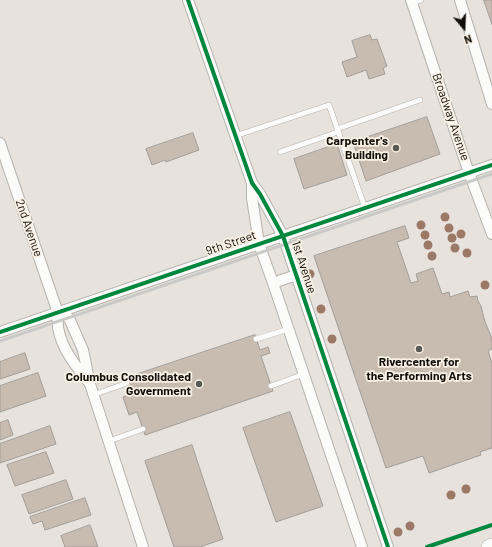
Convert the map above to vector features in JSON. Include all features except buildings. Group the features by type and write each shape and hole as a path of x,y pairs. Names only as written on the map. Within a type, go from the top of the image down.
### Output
{"street":[{"name":"1st Avenue","path":"188,0 234,136 252,184 260,194 283,236 384,546"},
{"path":"460,0 492,104"},
{"name":"Broadway Avenue","path":"414,1 469,173 492,232"},
{"name":"2nd Avenue","path":"0,143 58,312 57,322 60,336 69,356 90,384"},
{"name":"9th Street","path":"0,332 492,165"},
{"name":"1st Avenue","path":"252,184 252,198 259,244 362,547"},
{"name":"1st Avenue","path":"273,283 296,275"},
{"name":"2nd Avenue","path":"58,312 69,318 76,331 83,350 93,395 143,547"}],"lane":[{"path":"280,152 420,100"},
{"path":"234,136 329,105 365,208"},
{"path":"256,339 288,329"},
{"path":"271,386 304,374"},
{"path":"93,395 128,383"},
{"path":"109,441 143,429"}],"railway":[{"path":"0,341 492,174"}],"cycle path":[{"path":"188,0 252,183 260,194 283,236 388,547"},
{"path":"0,332 492,165"},
{"path":"427,547 492,525"}],"place":[{"name":"Carpenter's Building","path":"396,148"},
{"name":"Rivercenter for the Performing Arts","path":"419,349"},
{"name":"Columbus Consolidated Government","path":"199,384"}]}
